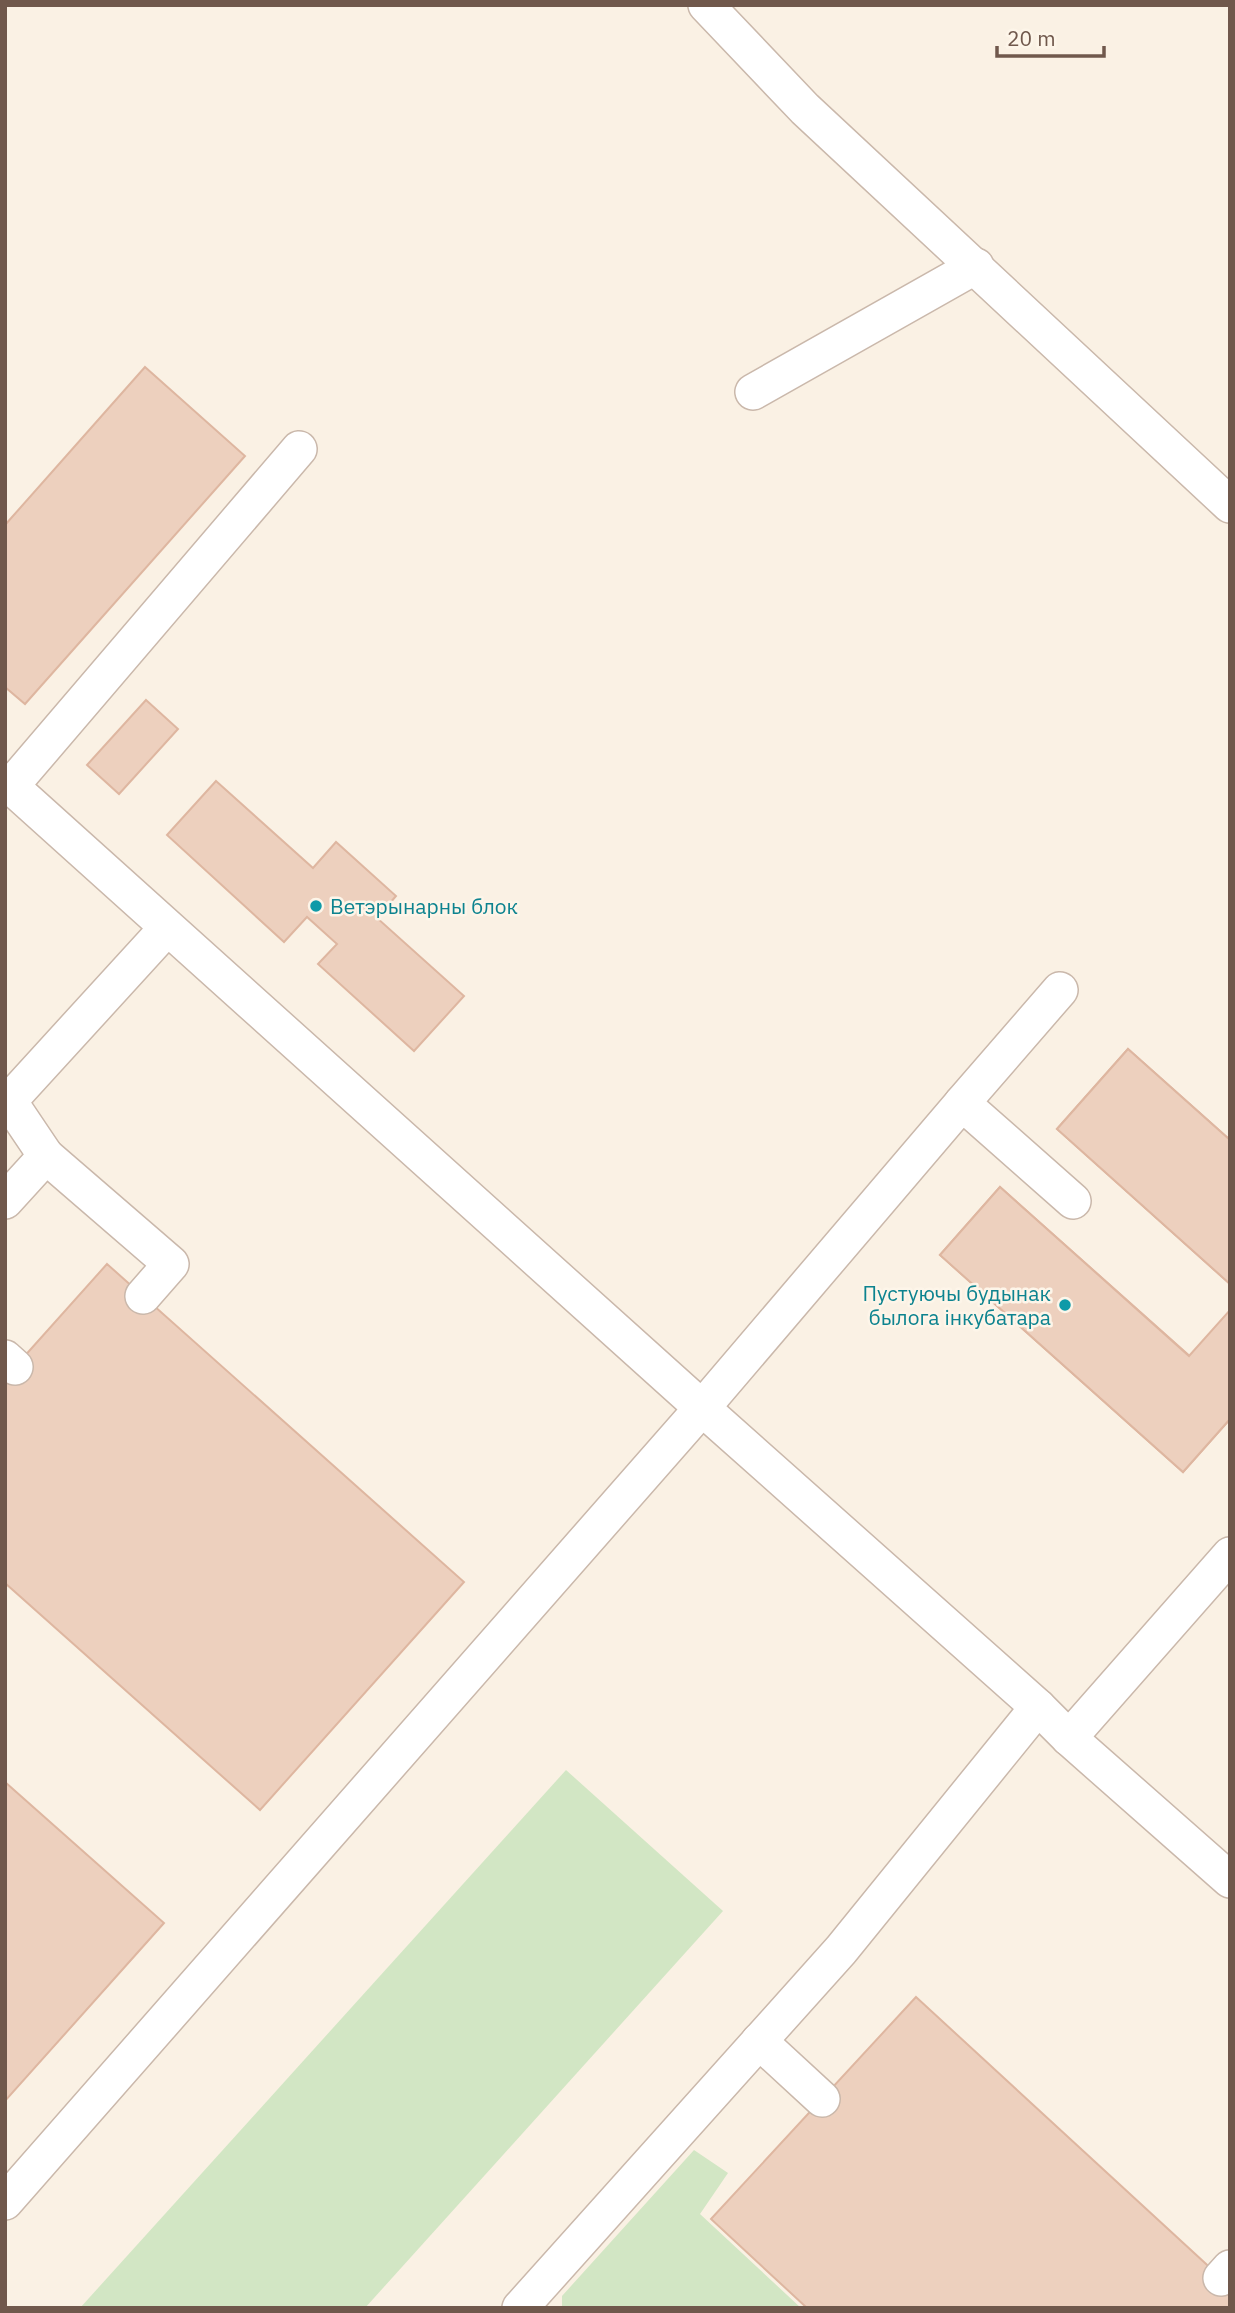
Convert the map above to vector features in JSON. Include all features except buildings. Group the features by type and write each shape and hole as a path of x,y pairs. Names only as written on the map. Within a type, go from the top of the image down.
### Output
{"lane":[{"path":"706,5 805,108 1230,505"},
{"path":"753,392 976,266"},
{"path":"299,449 8,783 1230,1880"},
{"path":"143,1296 172,1264 46,1156 7,1101 167,928"},
{"path":"5,2202 702,1408 1060,989"},
{"path":"962,1103 1073,1201"},
{"path":"5,1201 46,1156"},
{"path":"1069,1738 1230,1555"},
{"path":"520,2308 841,1950 1038,1707"},
{"path":"759,2041 822,2099"}],"green space":[{"path":"566,1770 723,1911 365,2308 80,2308"},
{"path":"694,2150 728,2173 700,2214 801,2308 562,2308 562,2296"}],"place":[{"name":"Ветэрынарны блок","path":"316,906"},
{"name":"Пустуючы будынак былога інкубатара","path":"1065,1305"}]}
